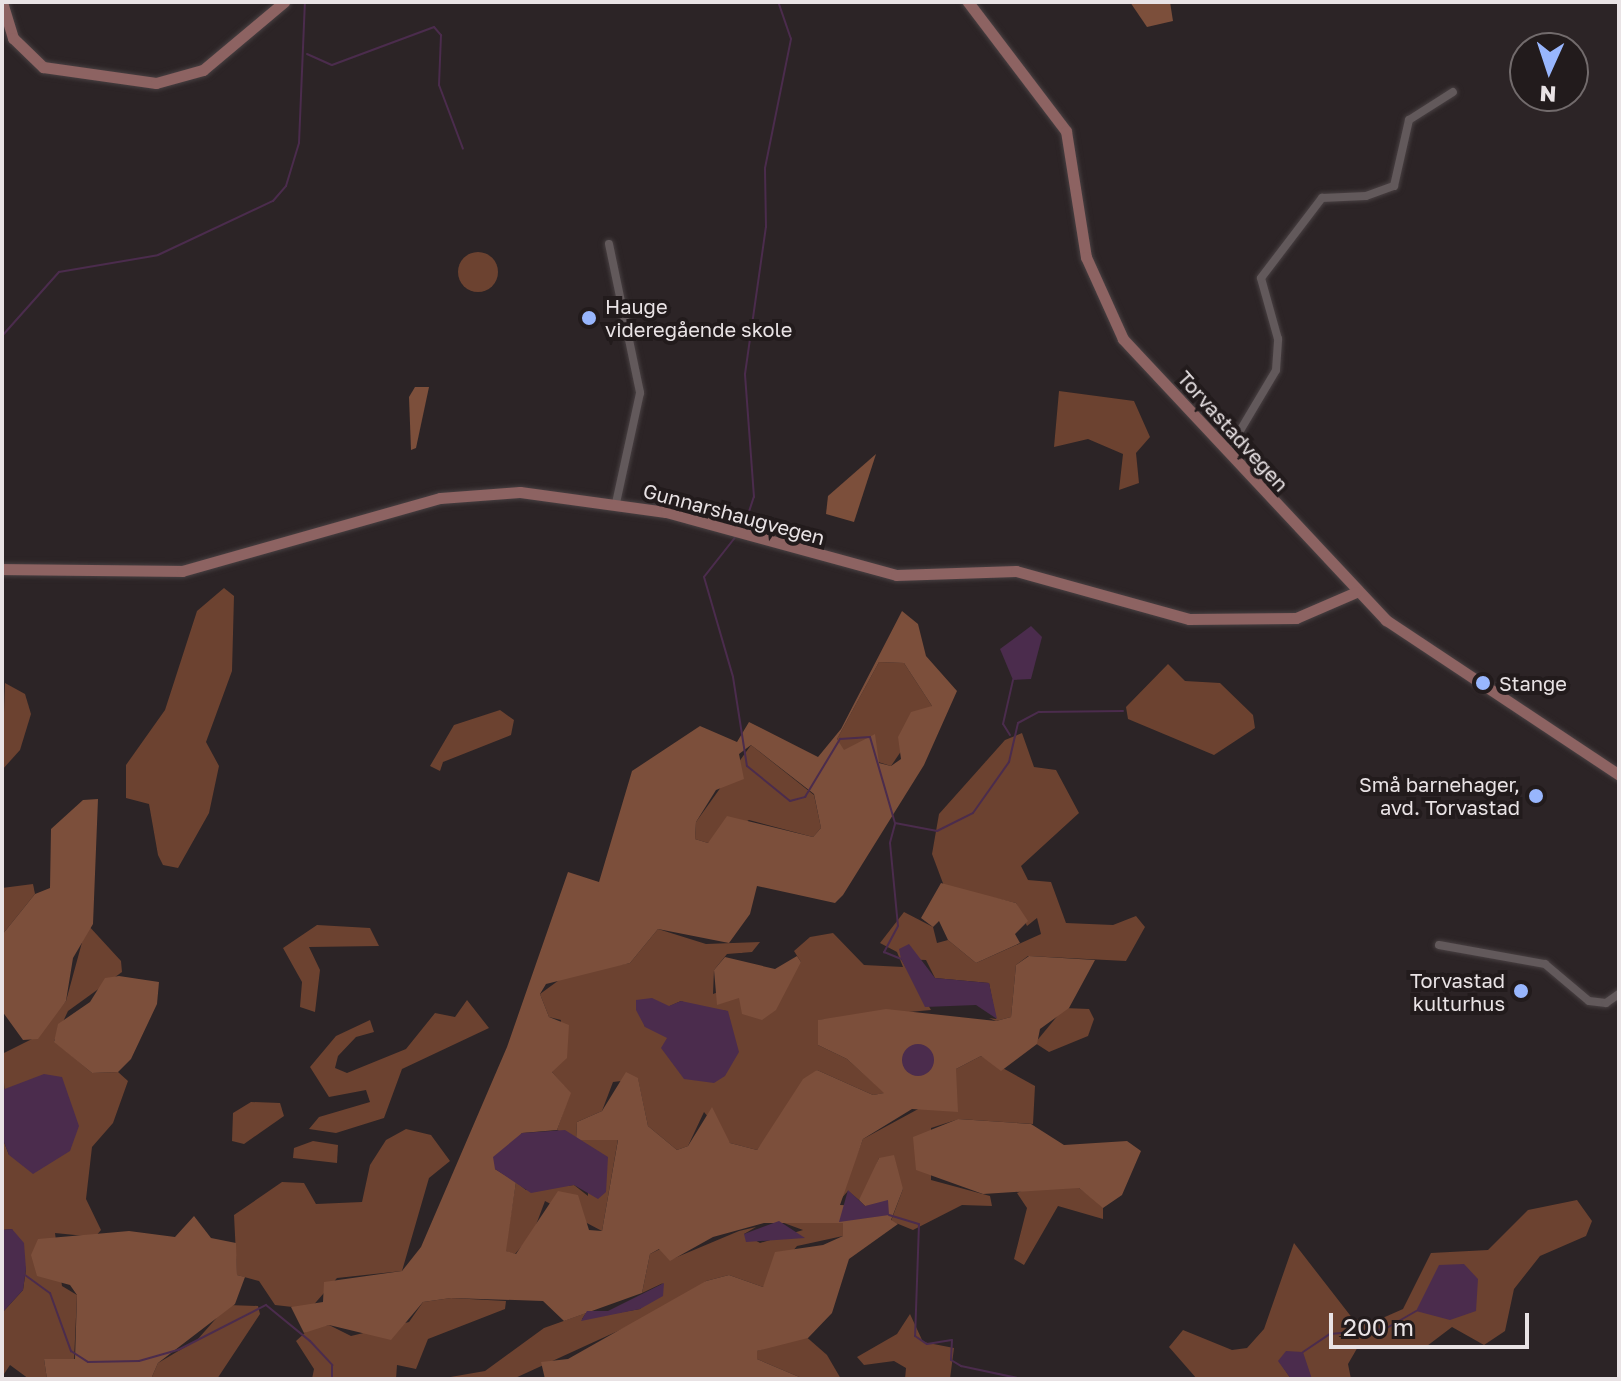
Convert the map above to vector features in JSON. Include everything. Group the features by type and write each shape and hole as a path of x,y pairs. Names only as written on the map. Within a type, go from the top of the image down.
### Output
{"main road":[{"path":"2,2 13,38 43,67 156,83 203,70 284,2"},
{"name":"Torvastadvegen","path":"968,2 1066,131 1086,257 1112,325 1356,592 1417,644 1619,775"},
{"name":"Gunnarshaugvegen","path":"2,569 182,571 460,495 520,492 616,503 870,570 930,577 1016,571 1189,619 1296,618 1356,592"}],"street":[{"path":"1228,451 1276,370 1278,339 1261,278 1322,198 1366,196 1394,186 1409,120 1453,92"},
{"path":"609,244 640,393 616,503"},
{"path":"1439,945 1545,964 1589,1001 1606,1003 1619,994"}],"shaded area":[{"path":"1130,2 1170,2 1173,21 1147,27"},
{"path":"478,252 492,258 498,272 492,286 478,292 464,286 458,272 464,258"},
{"path":"415,387 429,387 416,448 411,450 409,397"},
{"path":"1059,391 1134,401 1150,437 1136,453 1139,483 1119,490 1123,454 1088,439 1054,447"},
{"path":"876,454 854,522 826,514 828,496"},
{"path":"224,588 234,596 232,671 206,742 219,766 209,813 178,868 163,865 158,855 149,804 126,798 126,765 165,710 197,611"},
{"path":"902,611 918,624 926,656 957,691 924,765 843,895 835,903 757,886 750,914 729,943 658,929 630,963 546,984 540,994 549,1017 569,1025 567,1058 552,1072 571,1093 557,1130 522,1133 495,1169 516,1182 506,1251 516,1254 558,1191 578,1195 589,1230 602,1231 618,1140 576,1140 577,1122 602,1111 626,1072 638,1078 648,1126 677,1150 688,1146 712,1107 730,1143 757,1150 803,1079 817,1070 873,1095 884,1093 847,1059 818,1045 818,1020 886,1009 996,1021 1011,1017 1016,965 1029,956 1095,960 1069,1008 1040,1029 1037,1044 1001,1071 981,1056 956,1069 958,1112 912,1109 863,1139 840,1205 865,1206 859,1200 879,1158 894,1155 903,1189 891,1220 898,1224 849,1259 832,1313 808,1338 757,1351 757,1359 804,1379 545,1379 541,1362 568,1359 706,1281 729,1275 763,1287 775,1252 823,1245 843,1236 843,1223 764,1223 713,1237 670,1261 659,1249 650,1254 642,1293 564,1321 543,1301 451,1298 423,1302 391,1340 329,1325 304,1333 291,1307 323,1302 324,1282 402,1271 421,1247 507,1047 568,872 599,882 632,771 700,726 737,742 749,722 818,757 841,729","holes":["879,662 904,663 932,706 911,712 898,737 901,759 891,766 879,763 875,734 844,750 837,739","751,745 814,794 821,828 813,837 727,816 708,843 695,839 696,822 716,790 744,779 739,754"]},
{"path":"1031,626 1042,637 1031,679 1013,680 1000,649"},
{"path":"879,662 904,663 932,706 891,766 843,751 837,739"},
{"path":"1168,664 1185,681 1220,683 1253,715 1255,728 1214,755 1128,719 1126,707"},
{"path":"5,683 25,694 31,714 20,750 2,770"},
{"path":"500,710 514,720 511,735 443,762 440,771 430,766 454,725"},
{"path":"1022,733 1034,767 1056,770 1079,813 1021,866 1028,880 1051,882 1066,923 1113,925 1136,916 1145,927 1126,961 1028,956 1016,965 1011,1017 996,1021 989,1018 996,1019 989,983 935,978 926,960 901,959 931,1010 819,1020 818,1045 847,1059 885,1093 873,1095 817,1070 757,1150 730,1143 704,1112 688,1146 677,1150 648,1126 638,1079 613,1082 602,1111 577,1122 576,1139 557,1130 570,1093 552,1072 561,1020 549,1017 540,994 566,975 630,963 658,929 706,944 760,942 752,952 727,954 714,970 713,994 801,962 794,951 810,937 833,933 864,965 903,967 897,952 880,943 904,912 933,927 937,943 948,940 976,963 1041,934 1037,918 1027,926 1016,903 944,886 932,854 939,814 1005,740","holes":["681,1001 696,1007 727,1011 645,1027 643,1018"]},
{"path":"751,745 814,795 821,828 813,837 749,820 708,843 695,839 696,822"},
{"path":"98,799 93,924 73,958 66,1001 38,1039 23,1040 2,1011 2,935 35,894 50,888 51,829 83,800"},
{"path":"941,883 1016,903 1028,921 1015,934 1020,943 976,963 948,940 939,921 933,927 921,918"},
{"path":"33,884 35,894 2,935 2,888"},
{"path":"87,924 121,961 122,972 68,1011 54,1041 92,1073 118,1072 128,1081 113,1123 92,1147 86,1199 101,1230 95,1237 55,1233 62,1286 77,1295 74,1361 44,1359 47,1379 29,1379 10,1365 2,1377 2,1313 23,1290 26,1269 12,1229 2,1230 2,1137 9,1155 2,1054 34,1038 66,1001"},
{"path":"317,925 370,928 379,946 309,947 320,970 315,1012 300,1007 302,982 283,948"},
{"path":"909,944 935,978 989,983 997,1019 976,1005 925,1007 901,959 899,949"},
{"path":"797,956 801,962 776,1010 762,1020 742,1014 739,998 717,1005 714,970 725,957 775,969"},
{"path":"119,976 159,982 157,1004 131,1059 118,1072 92,1073 54,1042 58,1024 90,1002 105,978"},
{"path":"652,998 669,1006 681,1001 728,1011 739,1052 725,1076 714,1083 684,1079 661,1048 667,1038 645,1027 636,1010 636,1000"},
{"path":"467,1000 489,1028 402,1069 384,1118 336,1133 309,1129 319,1117 370,1102 366,1090 329,1097 310,1067 336,1036 370,1020 374,1032 356,1037 338,1056 335,1068 347,1073 406,1049 435,1013 455,1017"},
{"path":"1064,1008 1089,1009 1094,1019 1088,1036 1049,1052 1035,1043"},
{"path":"918,1044 929,1049 934,1060 929,1071 918,1076 907,1071 902,1060 907,1049"},
{"path":"981,1056 1035,1086 1033,1124 959,1119 931,1128 931,1180 990,1196 992,1206 962,1205 913,1230 891,1221 903,1189 879,1158 865,1194 859,1200 848,1191 839,1201 863,1139 955,1089 956,1069"},
{"path":"44,1074 62,1077 79,1126 70,1151 33,1174 9,1155 2,1137 2,1090"},
{"path":"251,1102 280,1103 284,1116 244,1144 232,1141 233,1113"},
{"path":"958,1119 1031,1124 1064,1145 1127,1141 1141,1151 1122,1195 1103,1208 1079,1188 983,1194 916,1170 913,1137"},
{"path":"406,1129 431,1135 450,1161 429,1178 402,1271 337,1278 310,1309 275,1305 259,1281 237,1275 234,1215 282,1182 304,1183 316,1204 362,1202 370,1165 386,1140"},
{"path":"565,1130 608,1157 606,1192 598,1199 574,1185 531,1193 495,1169 493,1157 522,1133"},
{"path":"618,1139 602,1231 545,1201 533,1233 515,1254 505,1251 516,1182 526,1190 574,1185 588,1196 586,1148 576,1140"},
{"path":"313,1141 338,1145 337,1163 293,1158 294,1148"},
{"path":"1033,1186 1079,1188 1103,1206 1103,1219 1058,1206 1024,1265 1014,1259 1027,1208 1017,1193"},
{"path":"848,1190 865,1206 888,1200 889,1215 839,1222"},
{"path":"1577,1200 1592,1221 1586,1236 1540,1256 1514,1289 1505,1331 1484,1345 1452,1327 1423,1349 1359,1345 1348,1364 1351,1379 1312,1379 1279,1361 1291,1379 1197,1379 1169,1347 1183,1330 1232,1350 1247,1348 1264,1329 1294,1243 1353,1319 1378,1320 1403,1309 1431,1253 1488,1250 1528,1210"},
{"path":"194,1216 211,1238 236,1243 237,1275 245,1277 235,1304 158,1363 151,1379 47,1379 44,1359 75,1359 77,1295 70,1285 37,1276 31,1255 38,1239 129,1231 175,1237"},
{"path":"779,1221 805,1238 746,1242 744,1234"},
{"path":"784,1223 843,1223 843,1236 797,1246 763,1287 729,1275 706,1281 679,1303 513,1379 439,1379 485,1371 544,1328 586,1313 582,1319 640,1309 663,1283 642,1293 650,1254 660,1249 670,1260 756,1227 744,1234 760,1243 803,1230"},
{"path":"12,1229 24,1243 26,1269 23,1290 2,1313 2,1230"},
{"path":"1464,1264 1478,1279 1476,1311 1450,1320 1416,1311 1439,1265"},
{"path":"664,1283 663,1296 640,1309 581,1321 587,1311 608,1311"},
{"path":"451,1298 506,1301 505,1309 428,1339 416,1369 397,1365 396,1379 312,1379 314,1369 296,1341 309,1329 329,1325 351,1336 409,1322 423,1302"},
{"path":"228,1305 258,1306 260,1314 217,1379 151,1379 158,1363 197,1340"},
{"path":"910,1314 923,1342 954,1348 950,1379 905,1379 906,1368 894,1361 864,1365 857,1357 897,1334"},
{"path":"803,1334 827,1355 841,1379 804,1379 757,1359 757,1351"},
{"path":"1286,1351 1303,1352 1312,1379 1291,1379 1278,1361"}],"waterway":[{"path":"2,336 59,272 158,255 273,201 286,186 299,143 305,2"},
{"path":"744,527 754,497 745,374 766,227 765,168 791,39 778,2"},
{"path":"307,54 332,65 434,27 441,35 439,85 463,149"},
{"path":"737,535 704,577 733,677 747,766 790,801 805,797 840,739 870,737 895,823 937,831 973,813 1009,762 1018,723 1039,712 1123,711"},
{"path":"1010,735 1003,724 1013,680"},
{"path":"895,824 890,843 898,926 884,952 901,959"},
{"path":"889,1215 919,1224 915,1336 927,1344 952,1340 951,1360 961,1366 1022,1379"},
{"path":"25,1275 50,1293 71,1351 88,1362 139,1361 178,1350 266,1305 310,1341 332,1365 332,1379"},
{"path":"1303,1352 1330,1334 1385,1329 1416,1311"}],"place":[{"name":"Hauge videregående skole","path":"589,318"},
{"name":"Stange","path":"1483,683"},
{"name":"Små barnehager, avd. Torvastad","path":"1536,796"},
{"name":"Torvastad kulturhus","path":"1521,991"}]}
